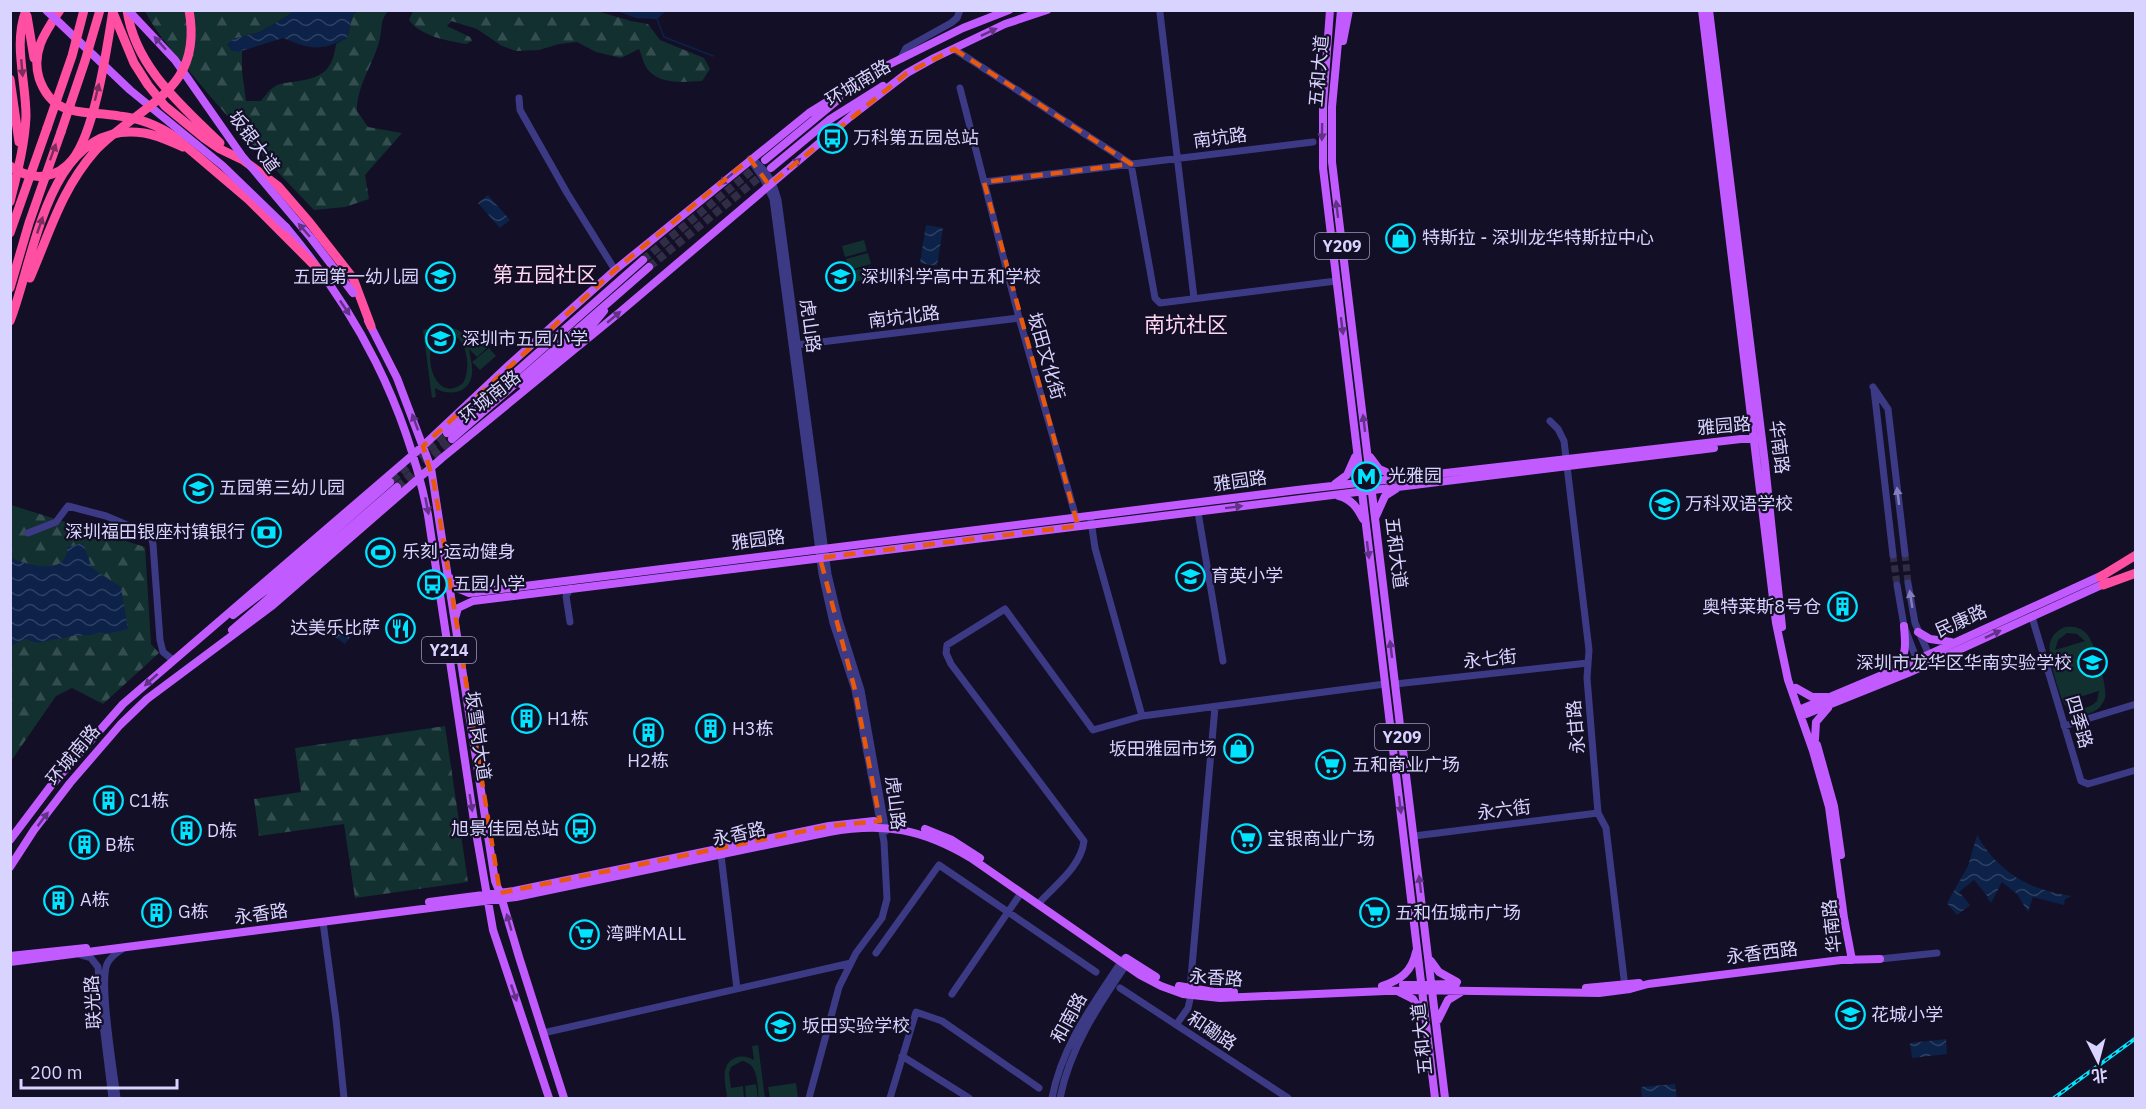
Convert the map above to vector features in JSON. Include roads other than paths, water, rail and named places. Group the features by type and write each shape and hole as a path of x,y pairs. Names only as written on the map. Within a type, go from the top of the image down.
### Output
{"highway":[{"path":"26,10 29,36 37,69 44,90 54,104 80,112 121,116 165,130 248,199 319,270"},
{"path":"10,202 20,160 26,113 20,31 26,10"},
{"path":"37,69 39,45 60,10"},
{"path":"10,233 72,56 84,10"},
{"path":"10,288 29,223 85,62 100,10"},
{"path":"113,10 134,63 165,106 204,138 266,175 278,186 353,278 371,327"},
{"path":"10,166 30,176 50,175 62,170 76,155 85,136 98,90 113,10"},
{"path":"128,10 136,41 158,79 182,107 230,154"},
{"path":"10,321 66,191 83,164 121,127 158,100 177,81 186,65 190,51 192,39 189,10"},
{"path":"10,79 18,121 20,160"},
{"path":"16,307 50,198 63,173 85,149 105,137 135,132 156,136 191,151"},
{"path":"2101,581 2136,555"},
{"path":"2101,581 2136,571"}],"main road":[{"name":"坂银大道","path":"46,10 130,90 223,166 286,227"},
{"name":"坂银大道","path":"128,10 175,60 242,156 311,238 353,293"},
{"name":"环城南路","path":"10,840 50,787 123,704 423,446 615,270 809,113 901,58 963,28 1008,10"},
{"name":"环城南路","path":"771,168 848,107 907,73 1005,24 1047,10"},
{"name":"五和大道","path":"1330,10 1322,143 1336,280 1422,987 1445,1098"},
{"name":"五和大道","path":"1341,10 1332,107 1332,162 1433,987 1430,1028 1435,1098"},
{"path":"1336,74 1349,10"},
{"name":"华南路","path":"1702,10 1756,440 1784,640 1829,807 1848,948 1852,960"},
{"name":"华南路","path":"1709,10 1779,640 1784,668 1815,739 1838,822 1853,947 1852,960"},
{"name":"环城南路","path":"765,160 846,93 880,69"},
{"name":"环城南路","path":"176,676 273,605 420,477 859,110 907,73"},
{"name":"坂雪岗大道","path":"286,227 362,333 395,405 420,477 428,515 493,930 549,1098"},
{"name":"环城南路","path":"646,263 620,292 449,436 595,302 646,263"},
{"path":"493,416 522,386 594,323 620,292"},
{"name":"坂雪岗大道","path":"353,293 397,378 431,468 495,880 564,1098"},
{"path":"509,365 595,302"},
{"name":"雅园路","path":"1091,521 1298,494 1329,495 1361,487 1756,440"},
{"path":"1332,485 1349,472 1357,447"},
{"path":"1367,450 1379,469 1403,482 1385,496 1377,513 1376,525"},
{"name":"环城南路","path":"10,867 34,830 70,783 105,742 147,699 245,619 394,483 270,587 173,660"},
{"name":"雅园路","path":"449,578 457,588 468,593 1077,522 1198,512 1298,494 1332,485 1361,487"},
{"path":"1329,495 1342,497 1355,505 1366,528"},
{"name":"雅园路","path":"455,618 458,608 473,601 558,590 568,592 822,553"},
{"name":"民康路","path":"1802,712 1919,664 1954,642 2101,581 2136,560"},
{"name":"民康路","path":"1930,658 2032,616 2054,602"},
{"path":"1892,670 1900,664 1904,654 1904,626"},
{"path":"1918,632 1937,641 1954,642"},
{"name":"民康路","path":"1831,701 1892,670 1919,664"},
{"path":"1796,688 1812,696 1831,701 1816,722 1815,739"},
{"name":"永香路","path":"501,896 829,826 884,824 922,828 952,840 1161,986 1220,998 1392,991 1422,987"},
{"name":"永香路","path":"10,963 501,896 842,830 884,824 921,834 949,846 1040,902"},
{"name":"永香路","path":"10,956 487,898"},
{"path":"1383,986 1396,981 1410,970 1417,944 1428,943"},
{"path":"1392,991 1403,993 1413,999 1430,1028 1448,1000 1465,987 1439,972 1433,965 1429,953"},
{"name":"永香西路","path":"1433,987 1587,993 1852,960 1880,959"},
{"name":"永香路","path":"1191,992 1383,986 1433,987"}],"street":[{"path":"901,58 906,48 951,23 957,18 960,10"},
{"path":"1160,13 1194,298"},
{"path":"954,49 1131,164 1155,298 1160,303 1336,280"},
{"name":"坂田文化街","path":"960,88 1019,318 1077,522"},
{"path":"519,98 520,110 567,193 615,270"},
{"name":"南坑路","path":"984,182 1313,142"},
{"name":"虎山路","path":"750,159 770,184 795,346 831,612 855,690 884,824 887,899 885,912 851,963 835,999 808,1098"},
{"name":"南坑北路","path":"795,346 1019,318"},
{"path":"1893,555 1873,387 1888,409 1905,554"},
{"name":"永甘路","path":"1550,421 1562,435 1566,463 1588,650 1587,678 1598,813 1606,828 1625,987"},
{"path":"28,533 56,522 68,506 106,516 151,537 160,640 164,652 173,660"},
{"path":"1198,512 1223,661"},
{"path":"1091,521 1095,548 1142,716"},
{"path":"1908,584 1918,632 1930,658"},
{"path":"1897,585 1904,626 1919,664"},
{"path":"568,592 570,621"},
{"path":"1040,902 1078,860 1084,842 951,664 946,653 947,645 1005,609 1093,730 1142,716 1385,684"},
{"name":"四季路","path":"2032,616 2083,783 2088,784 2136,770"},
{"name":"永七街","path":"1395,684 1588,663"},
{"path":"2064,726 2136,704"},
{"path":"1176,1025 1188,1008 1191,992 1215,707"},
{"name":"永六街","path":"1414,836 1598,813"},
{"path":"721,855 737,989"},
{"path":"876,953 939,865 1096,972"},
{"path":"952,994 1022,893"},
{"path":"323,922 344,1098"},
{"name":"联光路","path":"117,1098 106,1008 105,973 112,957 125,948"},
{"path":"1880,959 1937,953"},
{"name":"联光路","path":"78,954 92,958 99,967 101,1008 112,1098"},
{"name":"和南路","path":"1052,1098 1058,1073 1077,1029 1125,961"},
{"name":"和南路","path":"1060,1098 1066,1072 1078,1043 1125,961"},
{"path":"543,1034 851,963"},
{"name":"和磡路","path":"1120,988 1288,1098"},
{"path":"890,1098 916,1012 942,1022 1039,1089"},
{"path":"902,1056 969,1098"}],"water":[{"path":"293,10 358,11 353,14 347,38 322,47 308,47 283,38 238,52 232,51 227,44 233,39 260,32 289,15"},
{"path":"666,10 657,19 636,18 617,11"},
{"path":"488,195 510,220 500,228 478,203"},
{"path":"926,225 943,228 937,266 920,263"},
{"path":"83,543 92,568 121,587 128,629 37,643 26,639 11,646 11,558 37,566 51,566 63,561 68,547"},
{"path":"349,619 358,626 345,644 335,637"},
{"path":"1977,835 1995,859 2017,878 2042,890 2072,896 2065,899 2064,905 2033,897 2028,912 2017,894 2002,882 1991,903 1974,880 1959,892 1970,905 1957,915 1947,903 1968,866"},
{"path":"1946,1039 1947,1054 1912,1058 1910,1043"},
{"path":"1675,1084 1677,1098 1642,1098 1641,1087"}],"waterway":[{"path":"657,19 664,37 713,56"}],"tunnel":[{"path":"643,260 760,164"},
{"path":"649,267 767,171"},
{"path":"392,480 447,433"},
{"path":"397,487 452,439"},
{"path":"1905,554 1908,583"},
{"path":"1893,555 1897,585"}],"railway":[{"path":"2054,1098 2136,1038"}],"place":[{"name":"万科第五园总站","path":"832,138"},
{"name":"特斯拉 - 深圳龙华特斯拉中心","path":"1401,238"},
{"name":"五园第一幼儿园","path":"440,277"},
{"name":"深圳科学高中五和学校","path":"840,277"},
{"name":"深圳市五园小学","path":"441,339"},
{"name":"光雅园","path":"1367,476"},
{"name":"五园第三幼儿园","path":"198,488"},
{"name":"万科双语学校","path":"1664,504"},
{"name":"深圳福田银座村镇银行","path":"266,532"},
{"name":"乐刻·运动健身","path":"381,552"},
{"name":"育英小学","path":"1190,576"},
{"name":"五园小学","path":"432,584"},
{"name":"奥特莱斯8号仓","path":"1842,607"},
{"name":"达美乐比萨","path":"401,628"},
{"name":"深圳市龙华区华南实验学校","path":"2093,663"},
{"name":"H1栋","path":"526,719"},
{"name":"H3栋","path":"711,729"},
{"name":"H2栋","path":"648,732"},
{"name":"坂田雅园市场","path":"1238,749"},
{"name":"五和商业广场","path":"1331,765"},
{"name":"C1栋","path":"108,801"},
{"name":"旭景佳园总站","path":"580,829"},
{"name":"D栋","path":"186,831"},
{"name":"宝银商业广场","path":"1246,839"},
{"name":"B栋","path":"84,845"},
{"name":"A栋","path":"59,900"},
{"name":"G栋","path":"157,912"},
{"name":"五和伍城市广场","path":"1374,913"},
{"name":"湾畔MALL","path":"585,934"},
{"name":"花城小学","path":"1850,1015"},
{"name":"坂田实验学校","path":"781,1026"}],"district":[{"name":"第五园社区","path":"545,275"},
{"name":"南坑社区","path":"1186,325"}]}
